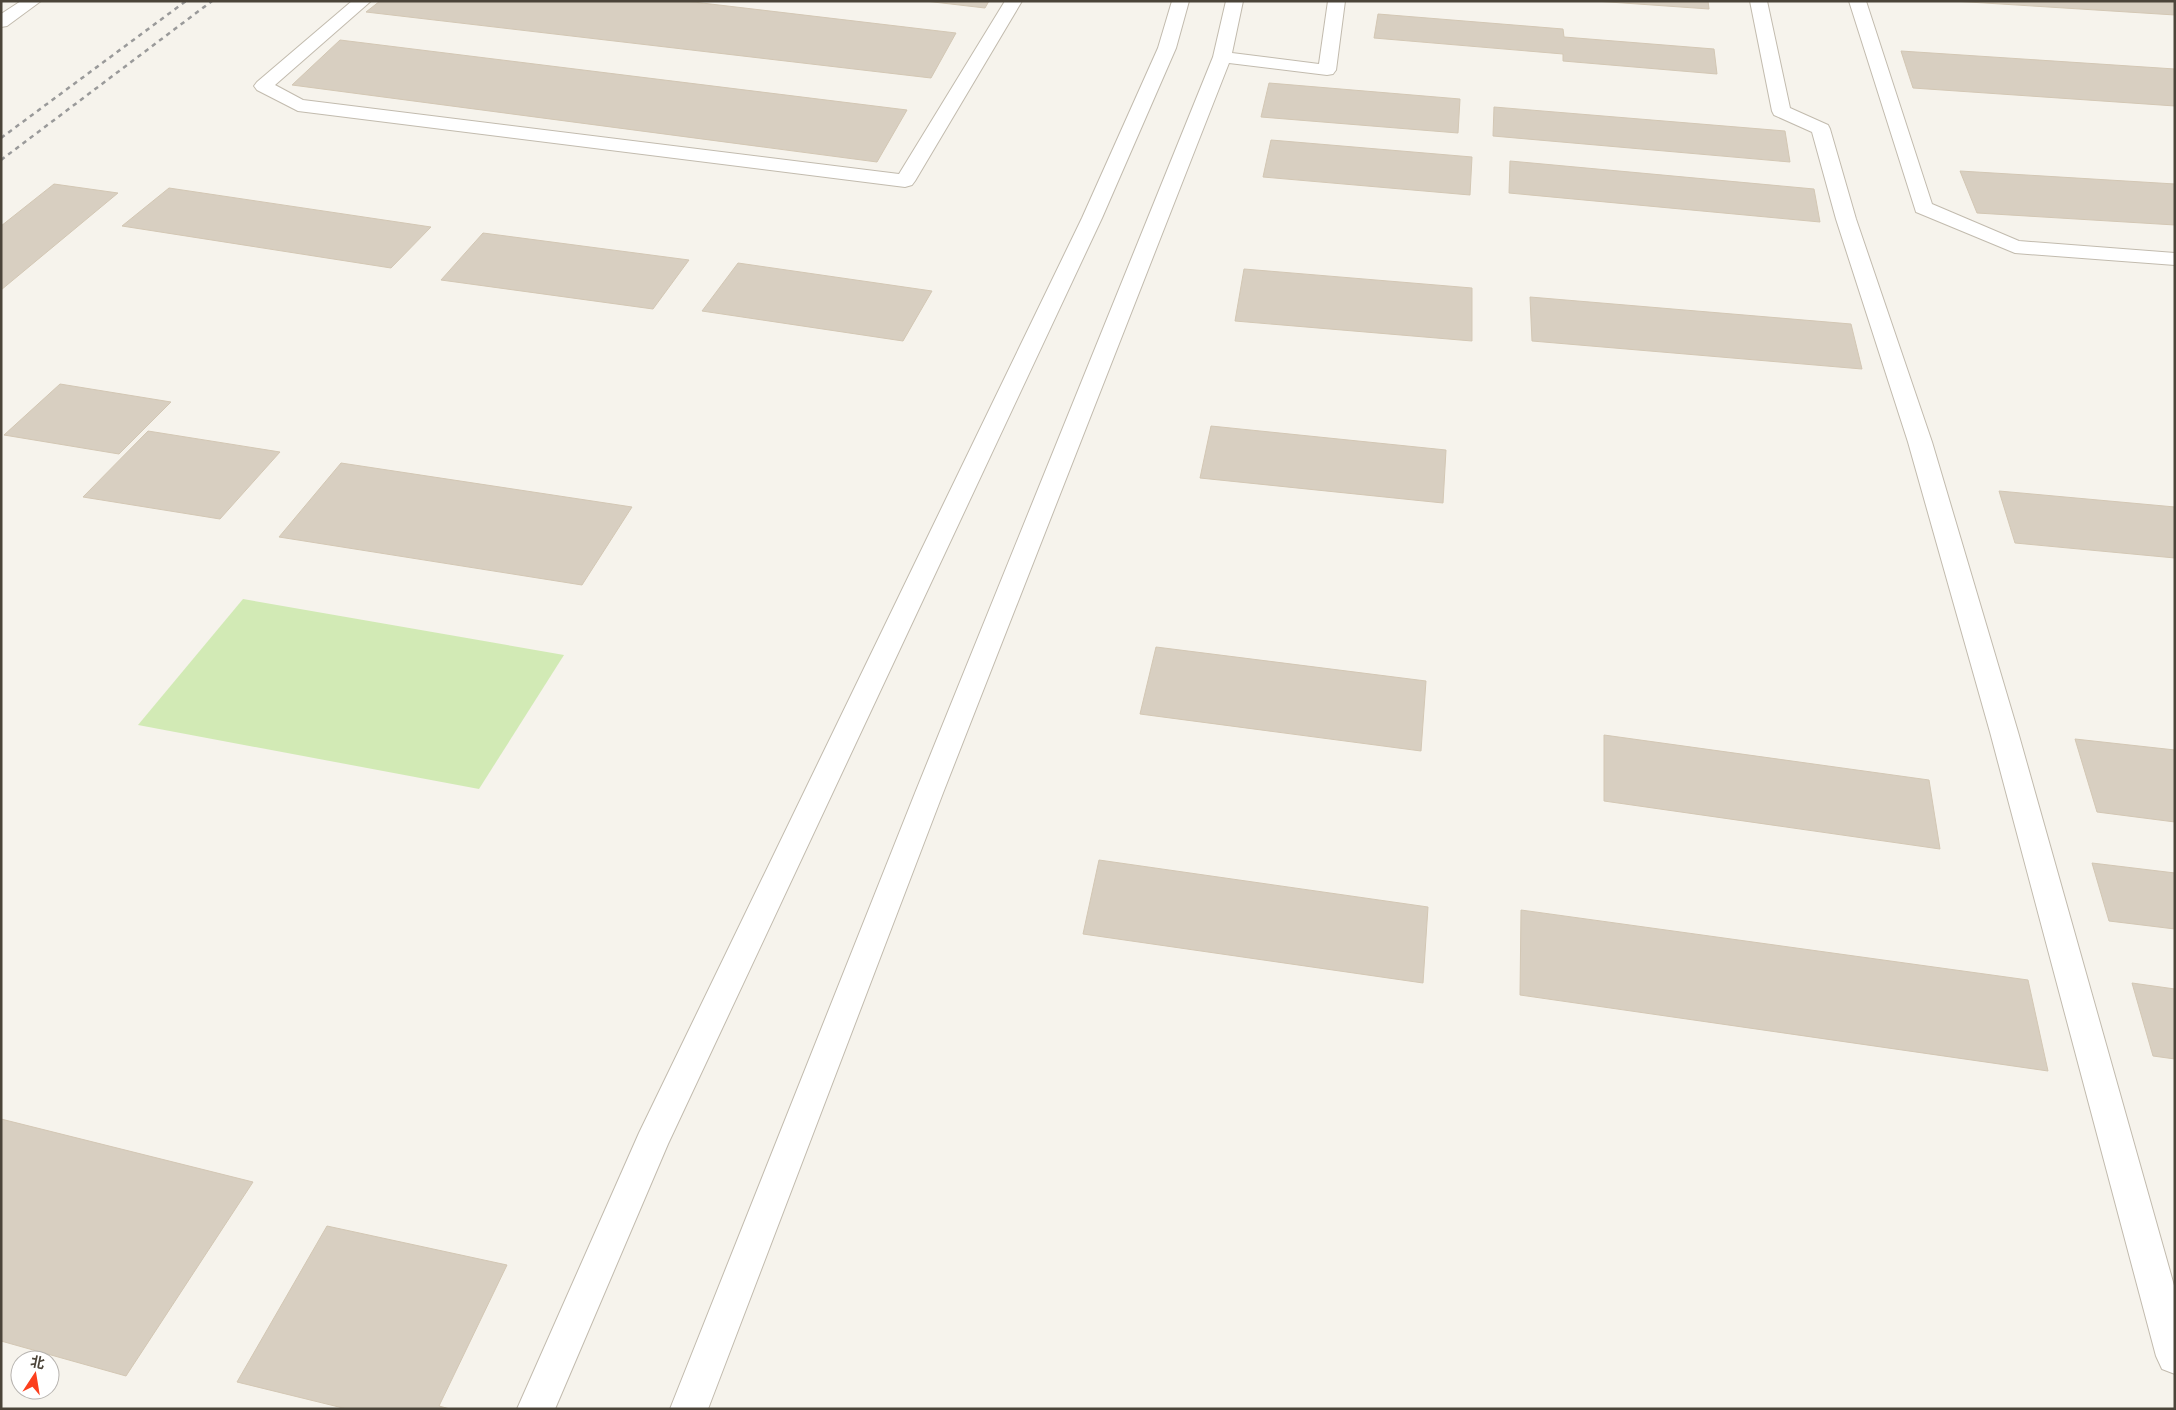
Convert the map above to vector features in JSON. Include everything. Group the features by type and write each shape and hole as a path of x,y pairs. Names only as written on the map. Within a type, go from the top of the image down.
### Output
{"street":[{"path":"4,19 33,1"},
{"path":"364,1 263,86 298,105 905,181 1014,1"},
{"path":"536,1409 651,1144 1092,218 1168,48 1181,1"},
{"path":"689,1409 936,775 1222,57 1235,1"},
{"path":"1222,57 1327,70 1337,1"},
{"path":"1758,1 1780,111 1821,129 1846,219 1920,442 2004,732 2175,1356"},
{"path":"1857,1 1923,208 2015,247 2175,259"}],"green space":[{"path":"243,599 564,655 479,789 138,725"}],"building":[{"path":"380,1 685,1 956,33 931,78 366,12"},
{"path":"925,1 989,1 985,8"},
{"path":"1595,1 1708,1 1709,9"},
{"path":"1953,1 2175,1 2175,15"},
{"path":"1378,14 1563,29 1564,37 1714,49 1717,74 1563,61 1563,54 1374,38"},
{"path":"340,40 907,110 877,162 292,85"},
{"path":"1901,51 2175,69 2175,106 1913,88"},
{"path":"1269,83 1460,99 1458,133 1261,117"},
{"path":"1494,107 1785,131 1790,162 1493,136"},
{"path":"1271,140 1472,157 1470,195 1263,177"},
{"path":"1510,161 1814,189 1820,222 1509,193"},
{"path":"1960,171 2175,184 2175,225 1977,213"},
{"path":"54,184 118,193 1,290 1,226"},
{"path":"169,188 431,227 391,268 122,226"},
{"path":"483,233 689,260 653,309 441,280"},
{"path":"738,263 932,291 903,341 702,311"},
{"path":"1244,269 1472,288 1472,341 1235,321"},
{"path":"1530,297 1851,324 1862,369 1532,341"},
{"path":"60,384 171,402 119,454 4,435"},
{"path":"1211,426 1446,450 1443,503 1200,478"},
{"path":"148,431 280,452 220,519 83,497"},
{"path":"341,463 632,507 582,585 279,537"},
{"path":"1999,491 2175,507 2175,558 2015,543"},
{"path":"1156,647 1426,681 1421,751 1140,714"},
{"path":"1604,735 1929,780 1940,849 1604,801"},
{"path":"2075,739 2175,750 2175,822 2097,812"},
{"path":"1099,860 1428,907 1423,983 1083,934"},
{"path":"2092,863 2175,873 2175,929 2109,921"},
{"path":"1521,910 2028,980 2048,1071 1520,995"},
{"path":"2132,983 2175,989 2175,1059 2153,1056"},
{"path":"1,1119 253,1182 126,1376 60,1358 60,1350 33,1350 1,1341"},
{"path":"327,1226 507,1265 439,1406 450,1409 347,1409 237,1382"}],"railway":[{"path":"1,138 186,1"},
{"path":"1,160 212,1"}]}
